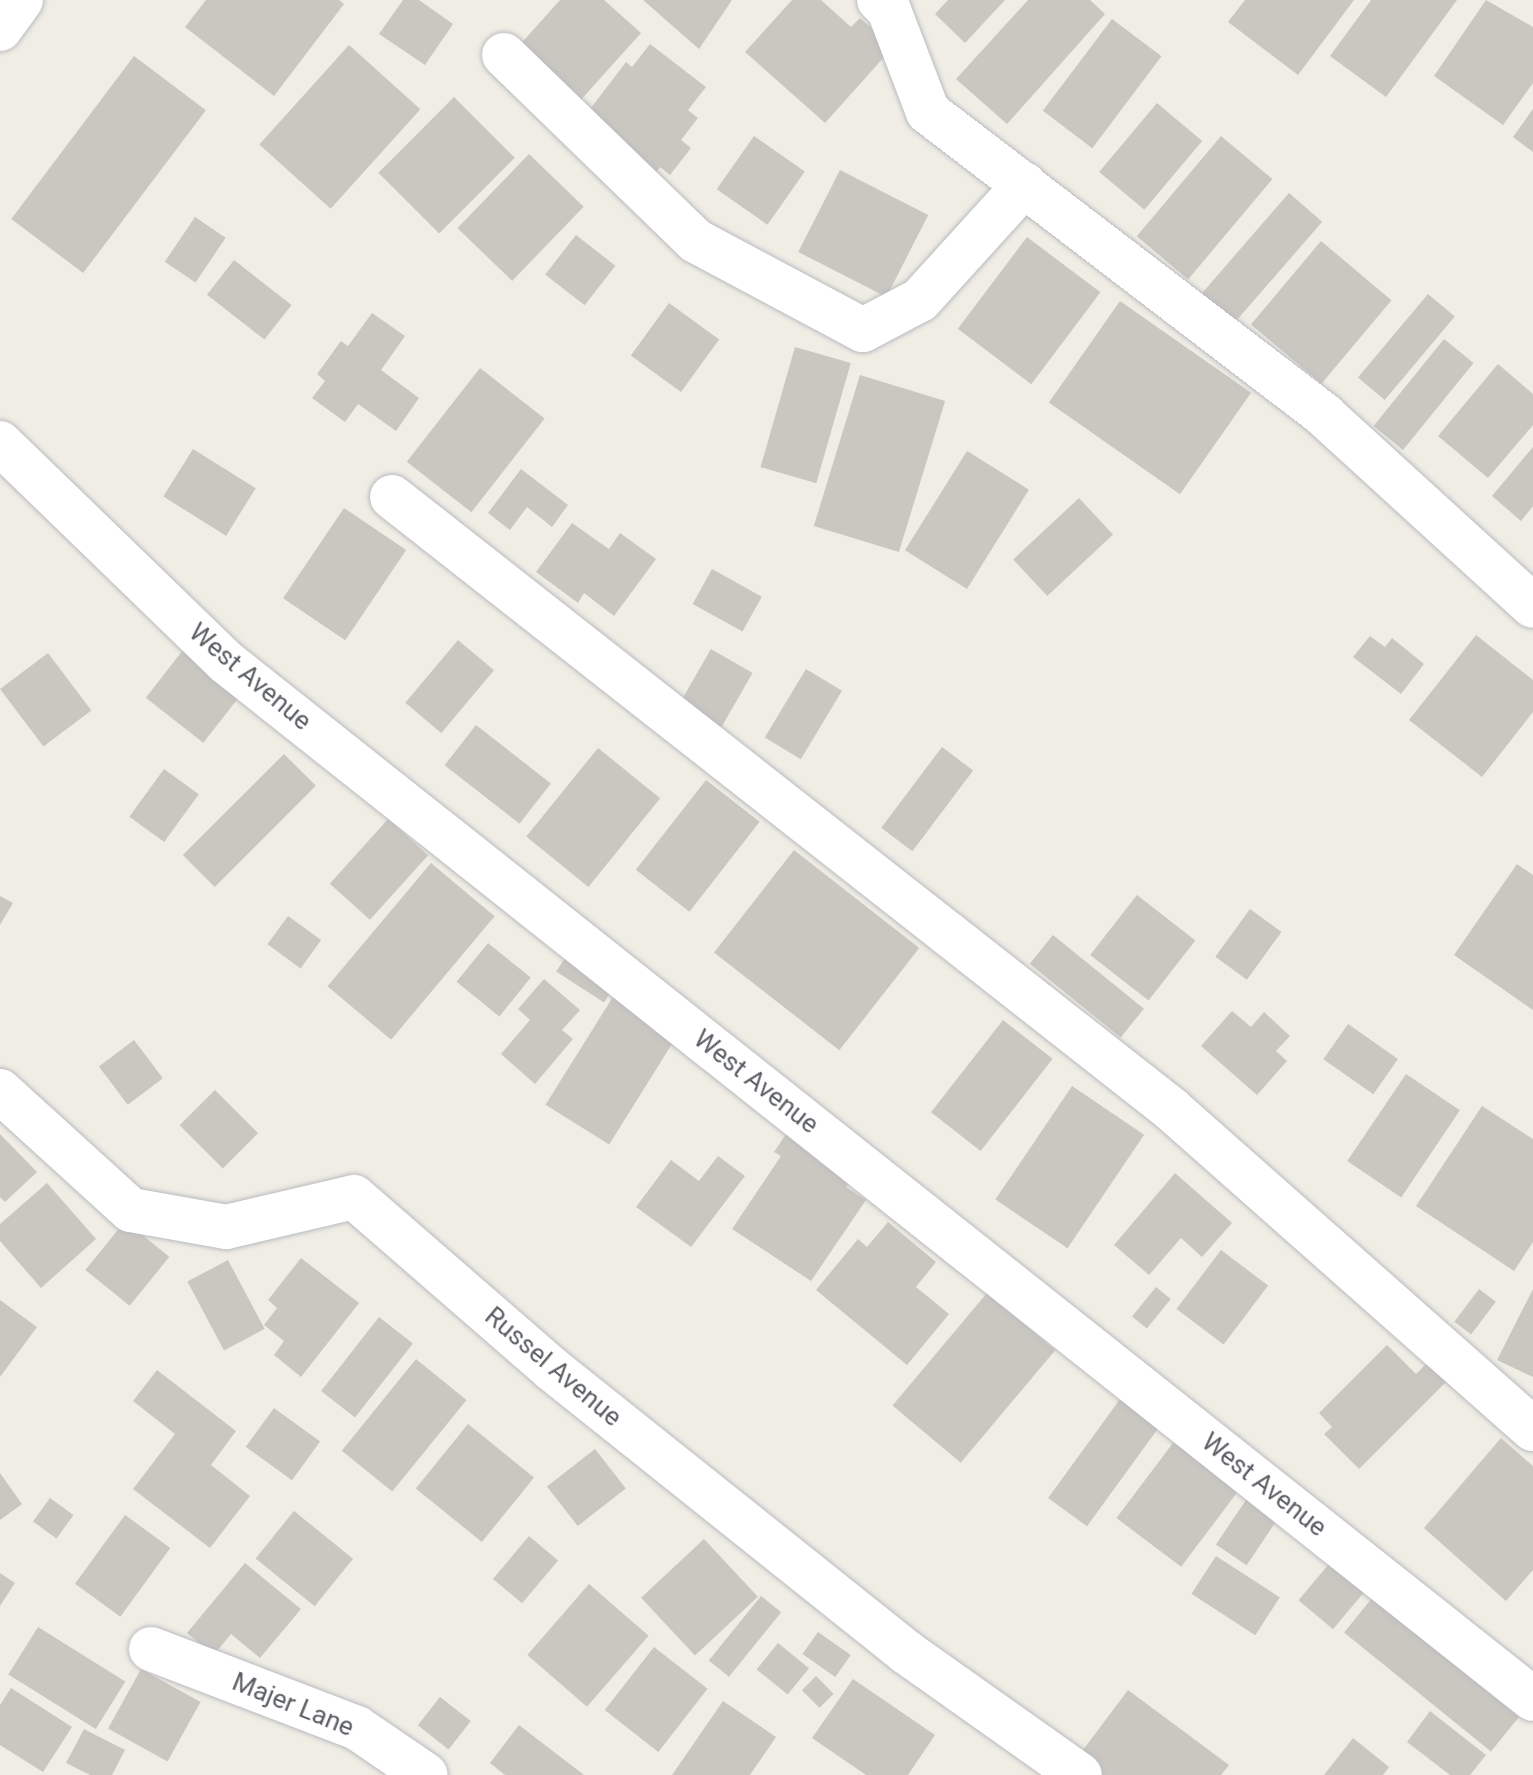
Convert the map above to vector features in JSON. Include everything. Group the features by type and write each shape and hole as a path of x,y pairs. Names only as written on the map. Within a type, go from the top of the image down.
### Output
{"street":[{"path":"0,29 21,0"},
{"path":"879,0 889,10 928,112 1324,415 1533,606"},
{"path":"504,55 696,241 863,330 920,300 1025,184"},
{"name":"West Avenue","path":"0,443 226,662 1533,1699"},
{"path":"392,497 1171,1109 1533,1429"},
{"name":"Russel Avenue","path":"0,1091 131,1210 226,1227 354,1197 553,1370 906,1652 1080,1775"},
{"name":"Majer Lane","path":"151,1649 357,1728 426,1775"}],"building":[{"path":"206,0 339,0 344,4 274,96 185,27"},
{"path":"403,0 419,0 453,24 425,65 379,34"},
{"path":"560,0 604,0 641,33 578,103 517,48"},
{"path":"643,0 732,0 699,49"},
{"path":"792,0 821,0 851,27 860,18 893,47 825,123 745,52"},
{"path":"948,0 1005,0 965,43 935,14"},
{"path":"1028,0 1090,0 1105,14 1007,124 956,79"},
{"path":"1245,0 1354,0 1298,75 1228,22"},
{"path":"1371,0 1457,0 1386,97 1330,56"},
{"path":"1486,0 1533,27 1533,83 1503,125 1434,76"},
{"path":"1112,19 1162,56 1092,148 1043,111"},
{"path":"650,44 706,87 688,110 698,118 681,140 691,148 670,175 660,167 656,173 584,117 626,62 632,67"},
{"path":"349,45 420,109 331,209 259,145"},
{"path":"134,56 206,110 83,273 11,219"},
{"path":"454,97 515,158 439,233 378,173"},
{"path":"1157,103 1202,141 1144,210 1099,172"},
{"path":"1533,109 1533,152 1513,137"},
{"path":"754,136 805,172 768,225 717,189"},
{"path":"1221,136 1272,179 1188,279 1137,236"},
{"path":"529,154 584,207 512,281 457,228"},
{"path":"840,170 928,215 886,297 798,252"},
{"path":"1289,193 1322,222 1234,323 1201,294"},
{"path":"195,217 226,238 195,282 165,262"},
{"path":"576,235 615,266 585,305 545,274"},
{"path":"1027,237 1100,292 1031,384 958,329"},
{"path":"1321,241 1391,300 1321,384 1251,324"},
{"path":"234,260 292,305 264,340 207,295"},
{"path":"1428,294 1455,316 1385,400 1358,377"},
{"path":"1120,301 1251,393 1180,494 1049,403"},
{"path":"669,303 719,339 681,392 631,356"},
{"path":"372,313 405,336 381,370 419,398 396,431 358,404 345,422 312,398 325,381 317,374 341,341 348,346"},
{"path":"1444,339 1474,363 1403,450 1374,426"},
{"path":"795,347 851,363 816,483 761,467"},
{"path":"1498,364 1533,394 1533,425 1488,478 1438,436"},
{"path":"480,368 545,418 471,512 407,462"},
{"path":"860,375 945,401 899,552 814,526"},
{"path":"1533,447 1533,506 1521,521 1492,496"},
{"path":"193,449 256,488 226,536 163,496"},
{"path":"967,451 1029,490 967,589 905,550"},
{"path":"521,469 568,505 552,527 527,507 510,530 488,513"},
{"path":"1079,498 1113,535 1047,596 1013,559"},
{"path":"344,508 406,550 345,640 283,598"},
{"path":"572,523 609,549 620,533 656,559 614,616 584,593 578,603 536,572"},
{"path":"712,569 762,597 742,632 693,604"},
{"path":"1476,635 1533,680 1533,712 1482,777 1409,720"},
{"path":"1370,636 1385,647 1392,638 1424,664 1401,694 1353,657"},
{"path":"458,640 494,670 441,733 405,703"},
{"path":"187,645 245,690 203,743 146,698"},
{"path":"711,649 753,673 722,727 680,703"},
{"path":"48,653 91,711 43,747 0,689"},
{"path":"806,669 842,691 801,759 765,738"},
{"path":"476,725 551,783 519,824 445,765"},
{"path":"942,747 973,770 912,851 881,828"},
{"path":"598,748 660,798 588,887 526,837"},
{"path":"284,754 316,786 215,887 183,855"},
{"path":"164,769 199,794 164,842 129,817"},
{"path":"706,780 760,822 689,912 636,870"},
{"path":"388,819 428,855 370,920 330,884"},
{"path":"794,850 919,948 839,1050 714,952"},
{"path":"431,863 495,916 391,1040 328,986"},
{"path":"1517,864 1533,875 1533,1010 1454,955"},
{"path":"1137,895 1195,941 1149,1000 1090,955"},
{"path":"0,896 13,903 0,925"},
{"path":"1250,909 1282,932 1247,980 1215,957"},
{"path":"288,916 321,940 301,968 267,944"},
{"path":"1053,935 1144,1009 1121,1037 1030,964"},
{"path":"578,938 626,969 604,1003 556,972"},
{"path":"488,943 531,978 499,1016 457,982"},
{"path":"544,979 580,1010 562,1030 573,1039 535,1084 501,1054 530,1020 518,1009"},
{"path":"616,992 680,1032 609,1145 546,1105"},
{"path":"1232,1011 1251,1027 1264,1012 1290,1036 1276,1051 1287,1061 1257,1095 1201,1046"},
{"path":"1003,1020 1053,1059 981,1151 931,1112"},
{"path":"1348,1024 1398,1059 1373,1094 1323,1059"},
{"path":"134,1040 163,1078 128,1105 99,1066"},
{"path":"1406,1074 1460,1110 1401,1197 1347,1161"},
{"path":"1072,1086 1144,1135 1068,1248 995,1200"},
{"path":"215,1090 258,1133 223,1168 180,1125"},
{"path":"1482,1106 1533,1139 1533,1242 1514,1271 1416,1206"},
{"path":"794,1122 860,1167 846,1187 866,1200 811,1281 732,1229 781,1156 774,1152"},
{"path":"0,1134 37,1172 5,1202 0,1197"},
{"path":"718,1156 745,1176 691,1247 636,1207 671,1160 699,1181"},
{"path":"1175,1173 1232,1223 1202,1257 1181,1238 1149,1275 1114,1245"},
{"path":"47,1183 96,1239 41,1288 0,1241 0,1224"},
{"path":"125,1221 169,1257 130,1306 85,1270"},
{"path":"888,1222 936,1262 916,1287 949,1314 907,1365 816,1290 858,1239 867,1247"},
{"path":"1221,1250 1268,1286 1224,1345 1176,1309"},
{"path":"301,1258 359,1303 301,1377 274,1355 284,1341 264,1325 277,1308 268,1300"},
{"path":"228,1260 265,1329 224,1350 187,1282"},
{"path":"1156,1287 1171,1299 1147,1328 1132,1317"},
{"path":"1479,1289 1496,1302 1471,1334 1454,1322"},
{"path":"1533,1289 1533,1377 1497,1360"},
{"path":"987,1293 1055,1350 961,1463 893,1406"},
{"path":"0,1300 37,1327 0,1377"},
{"path":"379,1317 413,1343 355,1418 321,1391"},
{"path":"1387,1345 1416,1374 1428,1362 1447,1381 1359,1469 1324,1434 1332,1427 1319,1413"},
{"path":"416,1359 467,1400 392,1492 342,1451"},
{"path":"157,1370 236,1431 211,1465 250,1496 210,1548 133,1489 175,1434 133,1401"},
{"path":"1131,1384 1170,1412 1087,1526 1048,1498"},
{"path":"274,1408 320,1442 292,1480 246,1447"},
{"path":"468,1424 534,1477 482,1542 416,1489"},
{"path":"1179,1435 1244,1484 1181,1567 1116,1518"},
{"path":"1501,1438 1533,1466 1533,1570 1506,1601 1424,1528"},
{"path":"595,1449 626,1488 578,1526 547,1487"},
{"path":"0,1473 22,1504 0,1520"},
{"path":"1250,1494 1281,1515 1247,1565 1216,1545"},
{"path":"50,1498 73,1515 56,1539 33,1521"},
{"path":"294,1511 353,1559 315,1606 256,1558"},
{"path":"125,1515 170,1548 120,1617 75,1584"},
{"path":"529,1536 558,1560 522,1603 493,1579"},
{"path":"704,1539 758,1597 695,1655 641,1598"},
{"path":"1339,1552 1373,1581 1333,1629 1299,1600"},
{"path":"1216,1556 1280,1597 1255,1635 1191,1594"},
{"path":"245,1563 301,1609 260,1658 231,1634 214,1655 187,1633"},
{"path":"0,1573 15,1583 0,1606"},
{"path":"1385,1582 1532,1701 1491,1751 1344,1633"},
{"path":"589,1584 649,1636 587,1707 527,1655"},
{"path":"761,1596 781,1612 729,1677 709,1661"},
{"path":"38,1627 125,1682 96,1729 8,1674"},
{"path":"818,1632 851,1655 835,1677 803,1654"},
{"path":"778,1643 809,1668 788,1695 757,1669"},
{"path":"654,1647 708,1689 658,1752 605,1710"},
{"path":"141,1669 200,1702 168,1761 108,1728"},
{"path":"816,1676 834,1694 820,1708 802,1690"},
{"path":"853,1679 935,1735 908,1775 866,1775 812,1738"},
{"path":"11,1688 72,1727 43,1772 0,1745 0,1705"},
{"path":"1128,1690 1229,1765 1221,1775 1100,1775 1077,1758"},
{"path":"440,1697 471,1721 449,1749 418,1725"},
{"path":"723,1701 776,1737 750,1775 672,1775"},
{"path":"1430,1711 1486,1755 1470,1775 1450,1775 1407,1742"},
{"path":"519,1725 584,1775 505,1775 490,1763"},
{"path":"84,1729 125,1750 112,1775 90,1775 66,1763"},
{"path":"1353,1738 1389,1767 1383,1775 1324,1775"}]}
